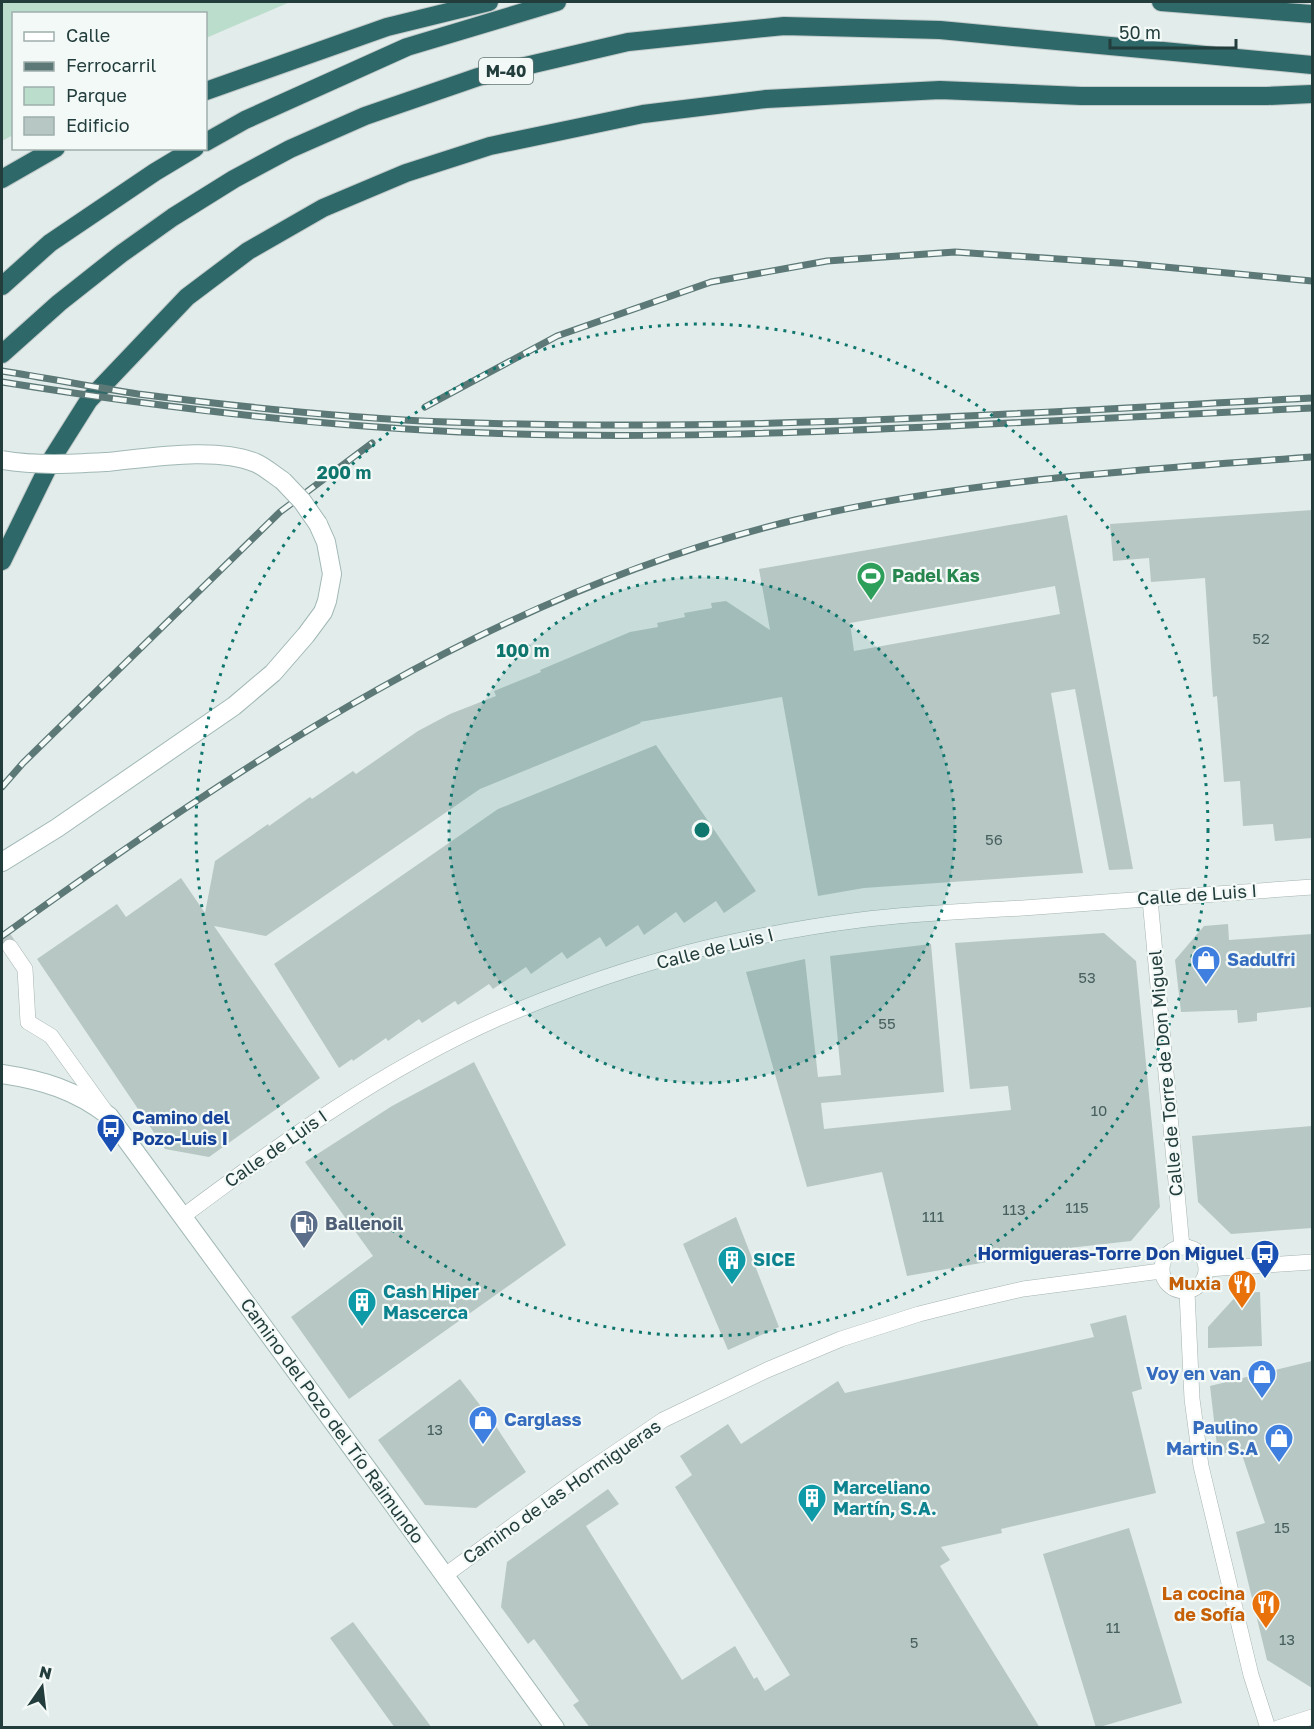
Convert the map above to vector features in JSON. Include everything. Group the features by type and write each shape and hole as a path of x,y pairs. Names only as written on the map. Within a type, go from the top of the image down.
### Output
{"highway":[{"path":"207,91 387,27 489,2"},
{"path":"207,141 245,120 408,47 490,20 557,2"},
{"path":"1161,2 1312,14"},
{"name":"M-40","path":"2,354 59,303 129,248 225,184 290,149 365,116 478,77 628,42 784,26 940,30 1312,65"},
{"path":"2,561 53,457 89,400 187,297 248,251 323,208 406,173 490,146 643,114 766,99 940,90 1081,96 1312,94"},
{"path":"2,179 53,150"},
{"path":"2,272 192,150"},
{"path":"2,286 50,243"}],"street":[{"path":"2,460 26,464 58,465 168,456 211,455 235,457 257,463 283,481 302,501 318,524 326,542 332,574 323,612 273,673 234,706 57,828 2,862"},
{"name":"Calle de Luis I","path":"182,1217 273,1150 348,1099 399,1069 499,1018 610,976 738,940 862,919 1312,887"},
{"name":"Calle de Torre de Don Miguel","path":"1150,899 1182,1247"},
{"name":"Camino del Pozo del Tío Raimundo","path":"10,947 25,969 28,1022 51,1036 555,1728"},
{"name":"Camino del Pozo del Tío Raimundo","path":"2,1074 46,1082 71,1091 92,1103 108,1116"},
{"path":"1182,1247 1194,1249 1203,1258 1207,1269 1204,1280 1197,1288 1186,1292 1175,1290 1166,1282 1161,1271 1164,1260 1171,1251 1182,1247"},
{"path":"1207,1269 1312,1262"},
{"name":"Camino de las Hormigueras","path":"444,1576 591,1469 663,1420 767,1370 841,1340 918,1314 1023,1289 1161,1271"},
{"path":"1186,1292 1192,1399 1201,1466 1251,1675 1268,1728"},
{"path":"1278,1728 1312,1717"}],"green space":[{"path":"2,2 290,2 207,38 207,12 12,12 12,136 2,141"}],"building":[{"path":"1312,510 1312,838 1275,841 1273,824 1243,826 1240,781 1224,782 1217,696 1213,697 1205,578 1151,582 1149,558 1113,561 1110,524"},
{"path":"1067,515 1133,869 1109,870 1075,689 1051,693 1083,873 864,888 818,896 782,697 640,722 480,789 266,936 214,926 320,1078 209,1157 165,1149 37,959 117,904 126,917 181,878 205,913 215,861 310,797 312,799 353,771 356,774 418,731 450,714 496,696 494,691 541,672 540,670 630,632 658,627 657,623 685,617 684,613 712,608 711,603 726,601 770,630 759,569","holes":["1055,586 1060,614 854,651 850,623"]},
{"path":"656,745 756,891 724,913 716,901 684,923 676,912 644,935 638,925 606,947 600,937 567,959 562,952 531,974 526,967 493,989 489,984 458,1005 455,1001 422,1023 419,1019 388,1041 386,1038 339,1068 274,964 498,809"},
{"path":"1228,924 1229,940 1312,934 1312,1007 1257,1013 1257,1021 1238,1023 1237,1010 1181,1012 1175,960 1204,926"},
{"path":"1104,933 1136,961 1160,1207 1131,1241 1060,1249 907,1276 882,1172 807,1187 746,972 805,959 818,1077 841,1075 830,956 931,944 944,1092 821,1103 824,1129 1011,1110 1008,1086 970,1089 955,943"},
{"path":"474,1062 566,1245 349,1399 291,1317 373,1256 305,1162 392,1106"},
{"path":"1312,1126 1312,1228 1231,1234 1198,1202 1192,1136"},
{"name":"SICE","path":"736,1217 779,1327 728,1350 683,1244"},
{"name":"Muxia","path":"1260,1292 1262,1346 1208,1348 1208,1327 1239,1293"},
{"path":"1126,1315 1142,1389 1132,1392 1156,1493 1001,1529 1002,1533 941,1547 950,1560 940,1566 1040,1728 590,1728 573,1705 579,1701 534,1639 528,1644 501,1607 507,1562 608,1489 619,1504 586,1526 682,1680 735,1646 754,1679 757,1677 765,1691 790,1675 675,1487 692,1475 680,1456 728,1424 741,1444 838,1381 845,1393 1094,1337 1090,1324"},
{"path":"1312,1361 1312,1688 1267,1660 1236,1532 1265,1523 1240,1449 1218,1455 1210,1386"},
{"path":"460,1379 493,1422 526,1472 476,1508 425,1505 378,1440"},
{"path":"1129,1528 1182,1703 1096,1728 1043,1554"},
{"path":"353,1622 432,1728 395,1728 330,1638"}],"tunnel":[{"path":"2,935 10,947"}],"railway":[{"path":"425,407 557,336 711,282 827,261 955,252 1133,264 1312,281"},
{"path":"2,371 138,394 293,411 371,418 556,425 880,420 1312,398"},
{"path":"2,382 183,408 304,421 425,430 545,435 834,431 1312,408"},
{"path":"2,787 23,763 280,512 372,443"},
{"path":"2,936 187,807 282,746 379,689 478,637 580,590 686,551 795,520 923,495 1052,478 1312,457"}],"place":[{"name":"Padel Kas","path":"871,602"},
{"name":"Sadulfri","path":"1206,986"},
{"name":"Camino del Pozo-Luis I","path":"111,1154"},
{"name":"Ballenoil","path":"304,1250"},
{"name":"Hormigueras-Torre Don Miguel","path":"1265,1280"},
{"name":"SICE","path":"732,1286"},
{"name":"Muxia","path":"1242,1310"},
{"name":"Cash Hiper Mascerca","path":"362,1328"},
{"name":"Voy en van","path":"1262,1400"},
{"name":"Carglass","path":"483,1446"},
{"name":"Paulino Martin S.A","path":"1279,1464"},
{"name":"Marceliano Martín, S.A.","path":"812,1524"},
{"name":"La cocina de Sofía","path":"1266,1630"}]}
